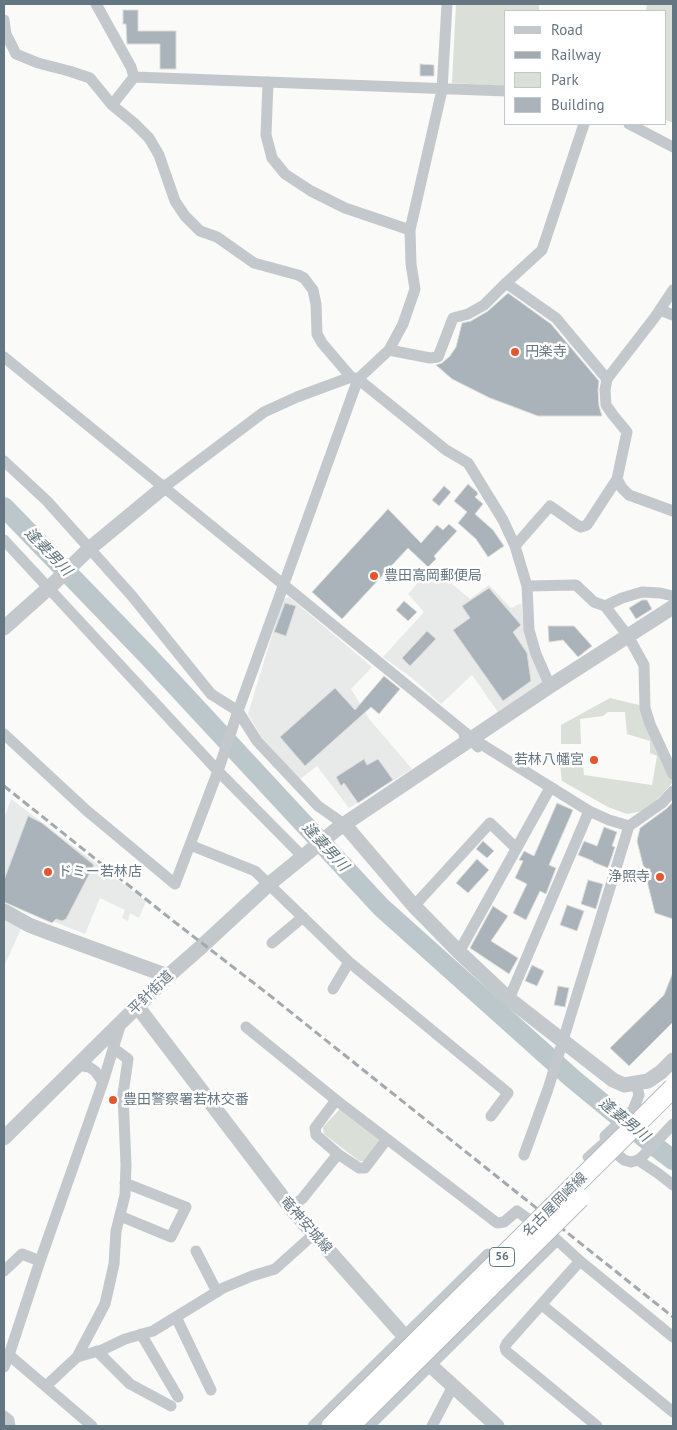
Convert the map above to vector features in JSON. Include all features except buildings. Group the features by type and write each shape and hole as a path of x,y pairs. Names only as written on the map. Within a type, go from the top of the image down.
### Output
{"main road":[{"name":"名古屋岡崎線","path":"331,1426 673,1088"},
{"name":"名古屋岡崎線","path":"350,1426 673,1105"}],"street":[{"path":"96,4 131,67 134,77"},
{"path":"4,628 50,588 87,551 164,487 264,412 297,397 355,378 389,350 403,324 414,289 410,230 442,90 447,4"},
{"path":"4,20 6,34 16,54 38,63 90,78 112,106 134,123 149,138 158,155 175,201 184,216 200,231 217,237 254,263 304,278 313,290 316,304 316,334 322,343 355,378 430,438 468,464 504,520 515,546 527,586 529,630 536,654 550,686"},
{"path":"134,77 504,91"},
{"path":"112,106 134,77"},
{"path":"268,82 266,136 272,158 285,174 345,208 410,230"},
{"path":"389,350 430,358 438,357 453,318 468,314 484,305 542,250 584,125"},
{"path":"631,125 673,147"},
{"path":"506,283 556,318 607,379"},
{"path":"515,546 550,506 577,525 581,527 587,525 617,479 627,432 606,405 605,390 607,379 673,290"},
{"path":"660,310 673,315"},
{"path":"4,357 471,740 588,811 629,826"},
{"path":"4,734 86,810 175,884 219,768 355,378"},
{"path":"4,461 47,501 87,551 132,596 211,694 238,713 257,741 318,806 340,826 459,952 509,999 562,1042 613,1080 624,1085 648,1081 673,1060"},
{"path":"617,479 622,488 630,495 673,511"},
{"path":"4,540 304,856"},
{"path":"527,586 576,585 594,602 605,606 628,636 644,665 645,708 650,724 673,774"},
{"path":"605,606 642,592 673,596"},
{"name":"平針街道","path":"4,1138 168,976 268,885 340,826 550,686 673,607"},
{"path":"459,952 550,788"},
{"path":"524,1155 548,1089 629,826 662,803 673,792"},
{"path":"509,999 588,811"},
{"path":"414,906 490,823 516,848"},
{"path":"190,845 255,871 349,962 508,1093 491,1116"},
{"path":"4,911 50,933 168,976"},
{"path":"272,943 303,916"},
{"path":"333,989 349,962"},
{"name":"竜神安城線","path":"137,1006 290,1208 430,1365 497,1426"},
{"path":"4,1367 103,1082 122,1021"},
{"path":"246,1027 336,1100 498,1223 504,1222 517,1211 557,1240 673,1337"},
{"path":"46,1386 77,1357 105,1304 114,1264 116,1231 125,1195 124,1094 128,1059 113,1048"},
{"path":"78,1065 89,1067 95,1071 103,1082"},
{"path":"587,1157 633,1110 639,1095 636,1084"},
{"path":"336,1100 315,1128 316,1135 338,1154 359,1168 365,1168 387,1139"},
{"path":"605,1138 606,1145 624,1160 631,1162 640,1158 670,1128"},
{"path":"290,1208 302,1199 338,1154"},
{"path":"640,1158 673,1185"},
{"path":"120,1216 171,1237 186,1207 125,1183"},
{"path":"77,1357 153,1331 223,1288 276,1268 314,1234"},
{"path":"369,1426 557,1240"},
{"path":"196,1251 216,1292"},
{"path":"4,1271 22,1254 40,1261"},
{"path":"313,1426 488,1254"},
{"path":"580,1261 505,1347 506,1351 597,1426"},
{"path":"542,1305 673,1412"},
{"path":"176,1317 211,1390"},
{"path":"97,1351 130,1384 174,1402 141,1334"},
{"path":"9,1355 92,1426"},
{"path":"432,1426 453,1386"},
{"path":"4,1416 9,1420 10,1426"}],"shaded area":[{"path":"432,567 470,599 489,585 511,608 521,603 524,627 543,683 498,712 472,675 441,704 412,678 383,657 424,612 408,594"},
{"path":"289,597 372,667 351,689 370,720 412,769 349,808 317,766 299,780 260,735 248,714 283,599"},
{"name":"ドミー若林店","path":"11,799 146,901 139,918 130,913 128,921 122,918 125,910 100,898 85,934 30,912 4,898 4,819"},
{"path":"4,914 23,924 4,967"}],"green space":[{"path":"456,4 539,4 539,10 504,10 504,86 452,83"},
{"path":"647,4 673,4 673,123 667,120 667,10 646,10"},
{"path":"610,698 639,705 673,776 673,782 648,810 627,814 608,807 562,781 560,765 583,765 584,775 652,785 657,756 650,753 650,741 627,734 625,712 608,712 603,716 580,719 581,744 561,744 561,725"},
{"path":"341,1109 379,1139 379,1143 364,1161 359,1161 324,1134 323,1127"}],"waterway":[{"name":"逢妻男川","path":"4,507 148,656 381,907 573,1079 673,1160"}],"railway":[{"path":"4,786 673,1317"}],"place":[{"name":"円楽寺","path":"515,352"},
{"name":"豊田高岡郵便局","path":"374,576"},
{"name":"若林八幡宮","path":"594,760"},
{"name":"ドミー若林店","path":"48,872"},
{"name":"浄照寺","path":"660,877"},
{"name":"豊田警察署若林交番","path":"113,1100"}]}
